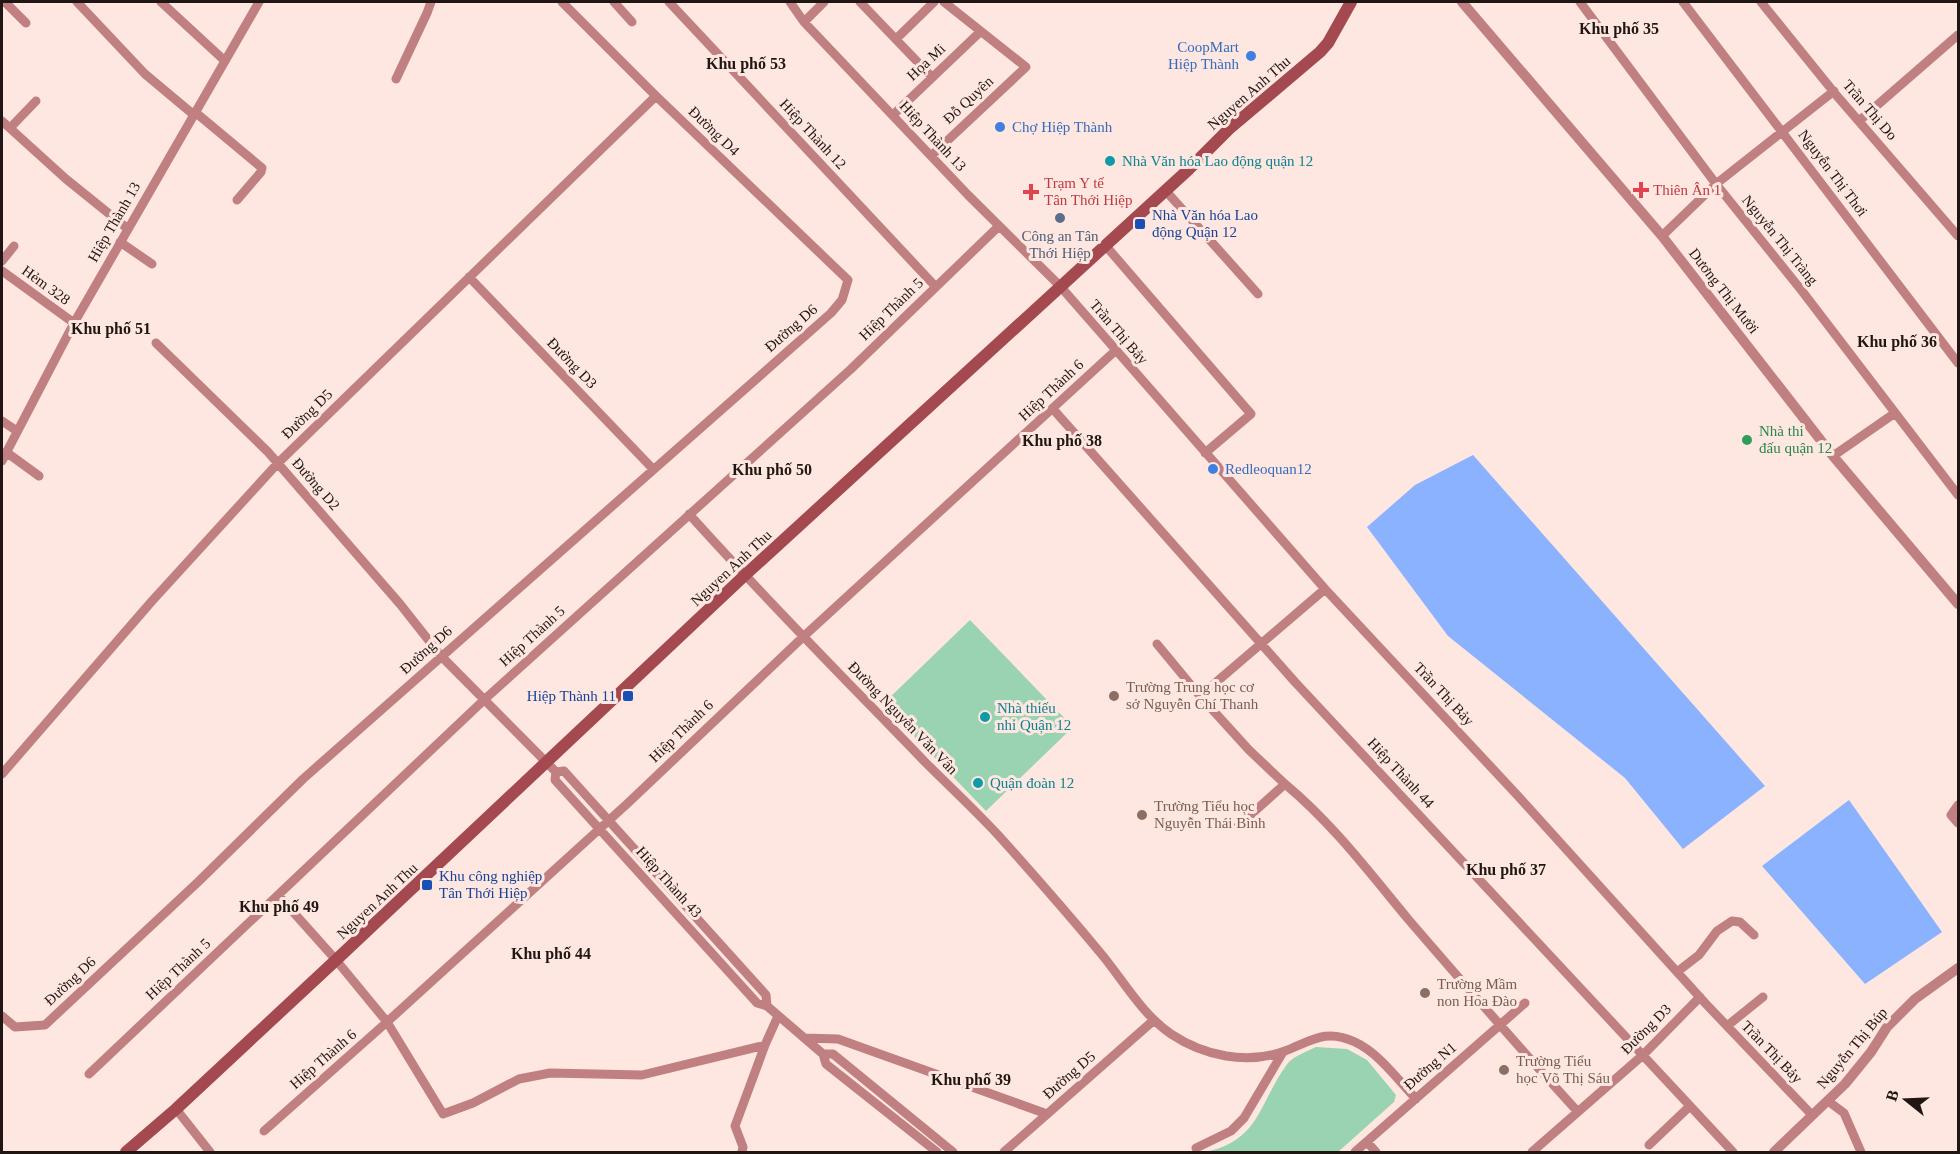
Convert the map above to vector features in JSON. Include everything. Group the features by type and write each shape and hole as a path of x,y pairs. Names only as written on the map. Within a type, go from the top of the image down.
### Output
{"main road":[{"name":"Nguyen Anh Thu","path":"126,1152 336,960 744,576 1230,129 1320,52 1328,44 1351,2"}],"street":[{"path":"5,2 26,23"},
{"path":"77,2 146,74 262,168 237,200"},
{"path":"161,2 225,61"},
{"name":"Hiệp Thành 13","path":"4,456 74,323 260,2"},
{"path":"396,79 430,2"},
{"name":"Đường D4","path":"562,2 656,96 848,280"},
{"path":"614,2 632,22"},
{"name":"Hiệp Thành 12","path":"669,2 935,286"},
{"name":"Hiệp Thành 13","path":"790,2 804,22 931,156 1060,286"},
{"path":"804,22 824,2"},
{"path":"860,2 932,77"},
{"path":"896,39 934,2"},
{"path":"945,2 980,32"},
{"name":"Dương Thị Mười","path":"1462,2 1662,236 1833,456 1959,604"},
{"name":"Nguyễn Thị Tràng","path":"1580,2 1716,184 1802,291 1959,495"},
{"name":"Nguyễn Thị Thơi","path":"1683,2 1959,363"},
{"name":"Trần Thị Do","path":"1761,2 1859,121 1959,236"},
{"name":"Đỗ Quyên","path":"931,156 1026,67 980,32"},
{"name":"Họa Mi","path":"893,114 980,32"},
{"path":"1859,121 1959,35"},
{"path":"1662,236 1716,184 1834,91"},
{"name":"Đường D5","path":"2,774 152,601 278,463 656,96"},
{"path":"10,129 36,101"},
{"path":"2,121 66,179 128,229"},
{"path":"1165,190 1258,294"},
{"name":"Hiệp Thành 5","path":"89,1074 485,699 850,369 999,226"},
{"path":"120,242 152,264"},
{"path":"1106,245 1251,414 1205,453"},
{"name":"Hẻm 328","path":"2,261 14,246"},
{"name":"Hẻm 328","path":"2,271 74,323"},
{"name":"Đường D3","path":"470,277 653,468"},
{"name":"Đường D6","path":"2,1016 15,1027 45,1025 198,882 303,779 831,313 842,300 848,280"},
{"name":"Trần Thị Bảy","path":"1060,286 1326,589 1510,787 1700,997 1812,1115"},
{"name":"Đường D2","path":"156,343 278,463 400,604 441,656"},
{"name":"Hiệp Thành 6","path":"264,1131 600,829 803,637 1115,351"},
{"name":"Hiệp Thành 44","path":"1053,409 1261,644 1733,1152"},
{"path":"1833,456 1895,413"},
{"path":"2,421 17,431"},
{"path":"4,456 39,476"},
{"name":"Đường Nguyễn Văn Vân","path":"689,514 744,576 997,834 1096,948 1154,1020 1171,1034 1193,1047 1215,1055 1234,1058 1258,1057 1283,1052 1312,1038 1327,1035 1341,1036 1369,1049 1416,1099"},
{"path":"1200,696 1326,589"},
{"path":"1157,644 1249,750 1304,799 1359,859 1499,1026 1578,1112"},
{"name":"Hiệp Thành 43","path":"441,656 547,762 556,772 555,780 757,1003 767,1006 823,1054 826,1064 937,1152"},
{"name":"Hiệp Thành 43","path":"556,772 564,771 609,820 766,995 767,1006"},
{"path":"1238,826 1285,784"},
{"path":"1959,805 1951,815 1959,823"},
{"path":"278,895 387,1022 443,1114 473,1103 519,1079 550,1073 642,1075 765,1045"},
{"path":"1677,972 1699,955 1717,930 1732,921 1740,922 1754,935"},
{"name":"Nguyễn Thị Búp","path":"1774,1152 1828,1101 1871,1052 1887,1027 1915,999 1959,968"},
{"name":"Đường D3","path":"1532,1152 1643,1054 1700,997"},
{"path":"1727,1026 1763,997"},
{"name":"Đường N1","path":"1355,1152 1525,1003"},
{"path":"742,1152 743,1147 735,1126 778,1016"},
{"name":"Đường D5","path":"1004,1152 1154,1020"},
{"path":"804,1038 838,1039 1047,1114"},
{"path":"1197,1148 1231,1131 1244,1118 1283,1052"},
{"name":"Hiệp Thành 43","path":"823,1054 833,1054 953,1152"},
{"path":"1828,1101 1844,1113 1861,1152"},
{"path":"1649,1145 1689,1107"},
{"path":"176,1108 210,1152"},
{"path":"1367,1142 1376,1152"}],"green space":[{"name":"Nhà thiếu nhi Quận 12","path":"970,620 1073,727 986,811 883,704"},
{"path":"1316,1047 1347,1049 1367,1060 1396,1095 1394,1102 1338,1152 1205,1152 1223,1147 1238,1139 1257,1118 1278,1077 1288,1063"}],"water":[{"path":"1473,455 1765,786 1683,849 1625,778 1448,636 1367,527 1415,485"},
{"path":"1849,800 1942,932 1865,984 1762,866"}],"place":[{"name":"CoopMart Hiệp Thành","path":"1251,56"},
{"name":"Chợ Hiệp Thành","path":"1000,127"},
{"name":"Nhà Văn hóa Lao động quận 12","path":"1110,161"},
{"name":"Thiên Ân 1","path":"1641,190"},
{"name":"Trạm Y tế Tân Thới Hiệp","path":"1031,192"},
{"name":"Công an Tân Thới Hiệp","path":"1060,218"},
{"name":"Nhà Văn hóa Lao động Quận 12","path":"1140,224"},
{"name":"Nhà thi đấu quận 12","path":"1747,440"},
{"name":"Redleoquan12","path":"1213,469"},
{"name":"Hiệp Thành 11","path":"628,696"},
{"name":"Trường Trung học cơ sở Nguyễn Chí Thanh","path":"1114,696"},
{"name":"Nhà thiếu nhi Quận 12","path":"985,717"},
{"name":"Quận đoàn 12","path":"978,783"},
{"name":"Trường Tiểu học Nguyễn Thái Bình","path":"1142,815"},
{"name":"Khu công nghiệp Tân Thới Hiệp","path":"427,885"},
{"name":"Trường Mầm non Hoa Đào","path":"1425,993"},
{"name":"Trường Tiểu học Võ Thị Sáu","path":"1504,1070"}],"district":[{"name":"Khu phố 35","path":"1619,28"},
{"name":"Khu phố 53","path":"746,63"},
{"name":"Khu phố 51","path":"111,328"},
{"name":"Khu phố 36","path":"1897,341"},
{"name":"Khu phố 38","path":"1062,440"},
{"name":"Khu phố 50","path":"772,469"},
{"name":"Khu phố 37","path":"1506,869"},
{"name":"Khu phố 49","path":"279,906"},
{"name":"Khu phố 44","path":"551,953"},
{"name":"Khu phố 39","path":"971,1079"}]}
